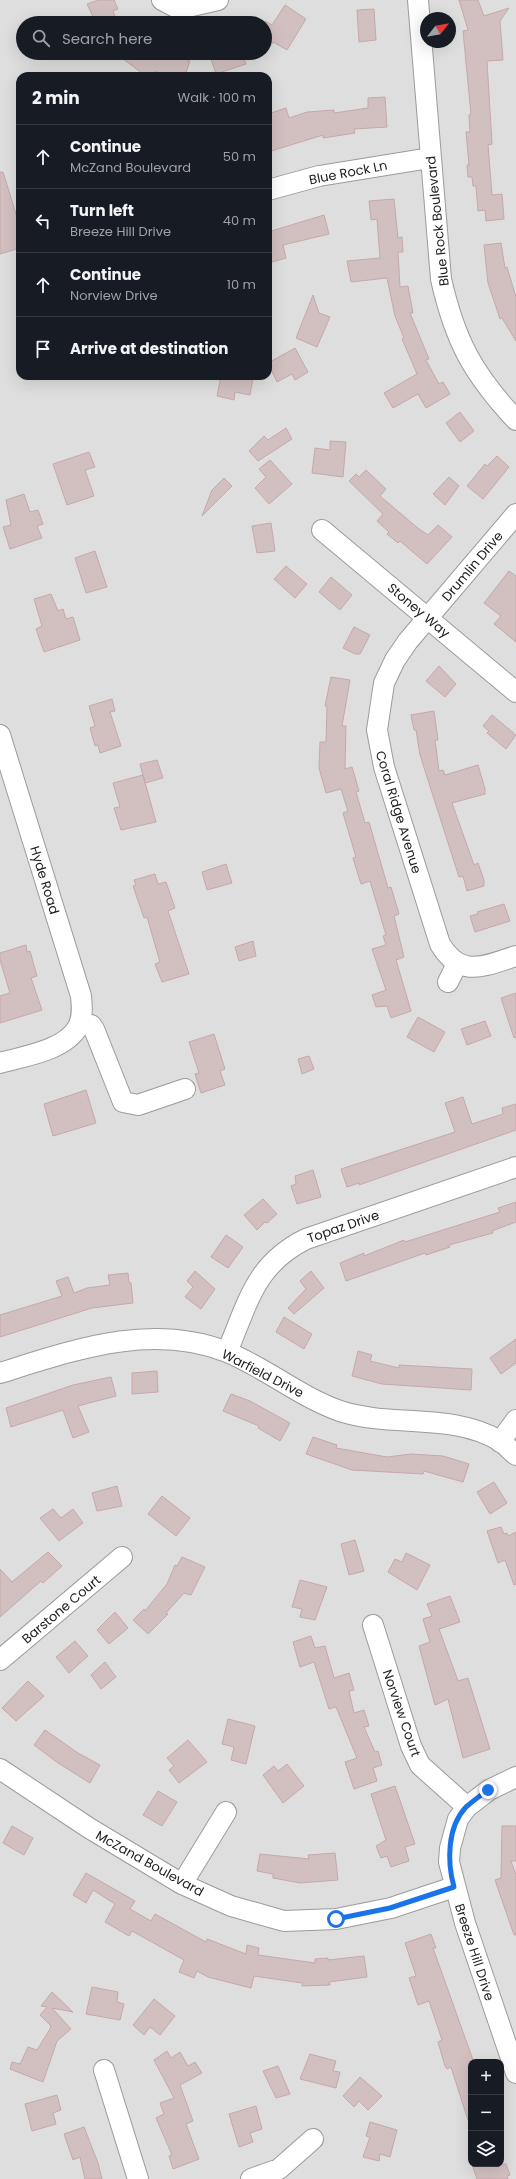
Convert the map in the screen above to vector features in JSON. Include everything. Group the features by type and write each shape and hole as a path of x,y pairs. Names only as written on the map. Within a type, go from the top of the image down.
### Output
{"street":[{"path":"162,0 179,8 218,0"},
{"name":"Blue Rock Boulevard","path":"418,0 441,279 449,315 464,351 490,393 516,420"},
{"name":"Blue Rock Ln","path":"272,189 341,172 430,158"},
{"name":"Drumlin Drive","path":"429,618 516,514"},
{"name":"Stoney Way","path":"322,530 516,692"},
{"name":"Coral Ridge Avenue","path":"429,618 395,660 384,683 377,730 384,767 440,944 447,956 457,964"},
{"name":"Hyde Road","path":"0,735 81,996 82,1010 78,1025"},
{"path":"448,982 457,964 469,968 482,967 516,956"},
{"path":"0,1063 58,1044 71,1035 78,1025 91,1025 94,1029 123,1102 138,1105 185,1089"},
{"name":"Topaz Drive","path":"227,1352 260,1278 288,1248 306,1238 516,1167"},
{"name":"Warfield Drive","path":"0,1373 78,1349 146,1338 189,1341 227,1352 340,1411 381,1419 424,1420 450,1424 477,1431 500,1442 516,1455"},
{"path":"500,1442 516,1420"},
{"name":"Barstone Court","path":"0,1660 122,1557"},
{"name":"Norview Court","path":"373,1625 411,1746 420,1765 466,1807"},
{"name":"McZand Boulevard","path":"2,1775 182,1884 231,1906 284,1921 336,1919 390,1908 454,1887"},
{"path":"466,1807 488,1790 516,1777"},
{"name":"Breeze Hill Drive","path":"466,1807 458,1819 450,1848 449,1862 454,1887 516,2073"},
{"path":"182,1884 226,1812"},
{"path":"104,2070 138,2179"},
{"path":"250,2179 279,2169 313,2139"}],"shaded area":[{"path":"0,0 516,0 516,2179 0,2179"}],"building":[{"path":"98,0 114,0 118,9 113,11 115,16 93,16 87,4"},
{"path":"459,0 478,0 484,16 509,8 500,21 503,60 487,61 492,144 488,145 492,195 502,194 504,219 486,221 485,210 478,211 476,186 473,186 472,177 468,177 467,165 469,165 466,132 470,132 469,115 471,114 463,31 468,30"},
{"path":"285,5 306,19 287,50 273,42 272,44 272,25"},
{"path":"374,9 376,40 359,42 357,10"},
{"path":"124,60 190,61 186,72 141,72"},
{"path":"211,60 245,60 246,64 222,72 215,72"},
{"path":"385,97 387,127 354,129 355,133 323,138 323,135 272,151 272,113 286,108 289,118 307,112 334,110 334,113 368,108 368,98"},
{"path":"0,172 3,172 16,214 16,249 0,254"},
{"path":"394,199 398,238 402,237 403,252 398,252 400,287 408,286 413,313 410,313 429,359 426,360 439,384 443,382 450,394 426,408 418,394 393,408 384,393 417,374 402,339 404,338 395,316 387,278 351,282 347,261 380,258 377,219 371,220 369,201"},
{"path":"324,215 329,234 283,245 286,258 272,262 272,231"},
{"path":"501,243 505,268 507,267 516,297 516,341 502,318 500,319 488,283 484,245"},
{"path":"313,295 319,313 330,317 317,347 296,338"},
{"path":"295,348 308,372 295,380 292,374 277,382 272,371 272,361"},
{"path":"220,380 253,380 250,395 235,392 234,400 217,396"},
{"path":"460,412 474,431 460,442 446,423"},
{"path":"286,428 292,439 258,461 249,451 264,436 268,440"},
{"path":"330,441 346,442 343,477 312,473 315,448 330,450"},
{"path":"89,452 95,467 85,470 94,496 67,505 53,464"},
{"path":"497,456 509,467 483,499 467,486 485,464 487,466"},
{"path":"270,460 292,484 269,504 255,488 266,477 259,469"},
{"path":"366,470 386,489 380,496 419,529 428,535 438,525 452,537 427,564 400,541 398,543 387,534 389,532 377,521 383,514 349,481 356,474 359,477"},
{"path":"449,477 459,486 445,505 433,494"},
{"path":"224,478 232,486 202,516 212,490"},
{"path":"24,494 30,512 38,510 43,524 37,526 42,538 10,549 3,527 11,525 6,500"},
{"path":"271,523 275,551 257,553 252,526"},
{"path":"95,551 107,587 86,593 75,558"},
{"path":"286,566 307,584 295,598 274,579"},
{"path":"509,571 516,576 516,642 494,624 501,616 484,603"},
{"path":"331,577 352,595 340,610 319,592"},
{"path":"51,594 58,611 63,609 66,619 73,617 80,640 44,652 36,629 42,626 34,599"},
{"path":"354,627 370,635 360,654 355,654 343,648"},
{"path":"439,666 456,684 445,697 426,681"},
{"path":"331,677 350,680 342,726 346,726 345,769 352,767 359,791 356,792 365,823 369,822 388,888 391,887 399,914 394,916 404,957 396,960 411,1011 391,1018 387,1006 376,1007 372,995 386,990 372,949 386,945 383,936 386,935 370,881 361,884 353,858 356,857 343,813 348,811 341,789 326,793 319,768 320,742 326,742 327,706 325,706"},
{"path":"112,699 115,711 110,712 121,746 100,753 98,745 95,746 90,728 95,726 89,706"},
{"path":"434,711 438,740 435,740 439,771 443,770 445,775 478,765 485,789 485,794 452,803 474,865 478,863 484,880 484,886 467,891 463,876 459,877 420,755 416,730 414,730 411,715"},
{"path":"492,715 516,735 506,749 487,733 489,731 483,726"},
{"path":"157,760 163,778 145,783 140,764"},
{"path":"143,775 156,822 121,830 114,808 120,807 113,783"},
{"path":"226,864 232,883 207,890 202,872"},
{"path":"155,874 158,884 166,882 175,908 168,911 189,974 162,982 155,964 160,962 147,917 144,918 133,886 136,885 134,880"},
{"path":"504,904 510,921 475,932 470,916 478,914 477,912"},
{"path":"253,941 256,956 239,961 235,947"},
{"path":"26,945 27,952 30,951 37,976 31,978 42,1010 0,1023 0,996 10,993 0,960 0,953"},
{"path":"516,993 516,1037 514,1038 501,998"},
{"path":"418,1017 445,1032 434,1052 407,1037"},
{"path":"485,1021 491,1036 467,1045 461,1029"},
{"path":"214,1034 225,1069 220,1071 225,1085 201,1093 195,1074 199,1073 189,1042"},
{"path":"309,1056 314,1069 302,1074 298,1059"},
{"path":"86,1090 96,1123 53,1136 44,1104"},
{"path":"463,1097 472,1124 503,1114 502,1108 516,1104 516,1130 359,1185 359,1183 347,1187 341,1169 455,1132 445,1103"},
{"path":"313,1170 321,1197 297,1204 291,1186 296,1184 295,1176"},
{"path":"263,1199 277,1214 267,1223 265,1222 257,1230 244,1215"},
{"path":"516,1202 516,1222 492,1231 493,1233 449,1245 450,1247 426,1255 425,1253 346,1281 340,1263 364,1253 364,1256 404,1240 405,1242 500,1212 498,1208"},
{"path":"226,1235 243,1247 228,1268 211,1257"},
{"path":"195,1271 215,1289 201,1309 185,1297 193,1287 187,1281"},
{"path":"311,1271 324,1288 294,1314 288,1308 306,1289 300,1281"},
{"path":"128,1273 129,1283 131,1283 133,1303 92,1308 0,1337 0,1315 62,1296 56,1281 68,1277 74,1293 87,1288 110,1285 108,1275"},
{"path":"284,1317 312,1334 304,1349 276,1332"},
{"path":"516,1339 516,1363 501,1374 490,1358"},
{"path":"358,1351 372,1355 370,1361 399,1368 399,1365 472,1369 471,1390 382,1384 352,1376"},
{"path":"157,1371 158,1392 132,1394 132,1373"},
{"path":"111,1377 116,1396 78,1406 89,1432 73,1438 63,1410 11,1427 6,1408 73,1385"},
{"path":"231,1394 250,1401 290,1423 280,1441 258,1428 259,1426 223,1411"},
{"path":"313,1437 337,1445 336,1448 387,1457 411,1454 443,1456 469,1464 463,1482 424,1471 423,1474 352,1470 306,1454"},
{"path":"494,1482 507,1503 490,1514 477,1492"},
{"path":"117,1486 122,1506 97,1511 92,1493"},
{"path":"162,1496 190,1518 176,1536 148,1514"},
{"path":"53,1509 61,1518 73,1509 83,1523 59,1541 40,1518"},
{"path":"501,1527 504,1534 507,1533 508,1536 516,1532 516,1584 514,1585 505,1560 498,1563 487,1531"},
{"path":"355,1540 364,1571 349,1575 341,1544"},
{"path":"48,1552 62,1566 43,1583 41,1581 0,1617 0,1569 12,1582"},
{"path":"406,1553 430,1565 417,1590 388,1572 395,1559 402,1562"},
{"path":"182,1557 205,1567 191,1595 184,1593 166,1613 168,1614 148,1634 133,1620 144,1609 145,1611 167,1584 175,1565 177,1566"},
{"path":"300,1580 327,1587 315,1620 300,1617 302,1609 292,1607"},
{"path":"450,1596 460,1622 439,1629 458,1681 468,1678 490,1749 463,1758 448,1699 435,1705 419,1646 430,1642 423,1619 432,1616 427,1604"},
{"path":"115,1612 128,1628 109,1644 97,1630"},
{"path":"311,1636 315,1648 325,1646 334,1678 349,1673 354,1690 349,1691 354,1713 364,1710 369,1726 364,1727 375,1752 378,1751 382,1765 373,1768 377,1781 354,1789 345,1762 357,1758 336,1707 329,1709 314,1662 300,1667 293,1642"},
{"path":"75,1641 88,1656 69,1673 56,1657"},
{"path":"105,1662 116,1677 101,1689 91,1675"},
{"path":"28,1681 44,1696 16,1721 2,1708"},
{"path":"228,1719 255,1726 246,1764 231,1760 234,1747 222,1744"},
{"path":"45,1730 78,1753 100,1765 90,1783 58,1763 34,1745"},
{"path":"188,1740 207,1762 179,1783 169,1770 174,1766 167,1758"},
{"path":"287,1764 304,1786 283,1803 263,1775 274,1766 278,1771"},
{"path":"395,1786 415,1844 405,1847 409,1861 391,1867 387,1856 381,1858 376,1846 386,1840 371,1794"},
{"path":"158,1791 177,1802 162,1826 143,1815"},
{"path":"12,1826 33,1838 24,1855 3,1843"},
{"path":"502,1826 516,1826 516,1861 511,1861 516,1875 516,1935 514,1935 495,1880 501,1878"},
{"path":"335,1853 338,1880 300,1883 273,1878 273,1874 257,1871 260,1854 309,1859 308,1855"},
{"path":"86,1873 135,1901 130,1909 151,1921 155,1914 206,1942 207,1939 246,1954 247,1945 259,1948 258,1955 315,1963 315,1959 328,1958 328,1960 364,1956 367,1977 329,1982 330,1985 302,1986 302,1983 254,1976 251,1988 208,1977 197,1971 194,1978 179,1972 184,1960 132,1931 129,1936 105,1922 115,1904 93,1890 86,1903 73,1895"},
{"path":"431,1934 436,1948 433,1948 473,2059 468,2059 468,2120 451,2067 447,2069 445,2066 438,2042 442,2040 429,2001 418,2005 409,1978 416,1976 405,1943"},
{"path":"92,1987 118,1992 117,2002 124,2004 120,2020 86,2014"},
{"path":"52,1992 73,2012 52,2008 71,2029 57,2041 43,2082 10,2069 12,2062 20,2064 28,2047 37,2050 50,2029 51,2026 40,2015 47,2007 41,2006"},
{"path":"154,1999 175,2016 160,2035 150,2027 144,2035 133,2025"},
{"path":"167,2051 171,2058 180,2052 188,2066 195,2062 202,2073 180,2085 193,2121 186,2124 199,2159 173,2169 169,2156 172,2155 156,2118 164,2114 160,2103 174,2098 154,2060"},
{"path":"310,2054 336,2061 333,2071 340,2072 336,2088 300,2079"},
{"path":"278,2066 290,2094 276,2098 263,2071"},
{"path":"360,2077 382,2096 368,2110 359,2101 354,2107 343,2096"},
{"path":"57,2095 61,2110 53,2113 56,2124 32,2131 25,2104"},
{"path":"256,2106 262,2129 250,2133 253,2142 239,2147 229,2114"},
{"path":"370,2122 397,2130 390,2157 380,2154 379,2161 363,2157 370,2137 366,2136"},
{"path":"84,2127 98,2163 102,2179 85,2179 80,2157 73,2160 64,2134"},
{"path":"504,2164 506,2164 510,2175 507,2176 508,2179 477,2179 473,2167 504,2167"}],"route":[{"path":"336,1919 390,1908 454,1887 450,1874 449,1862 453,1833 458,1819 466,1807 488,1790"}]}
